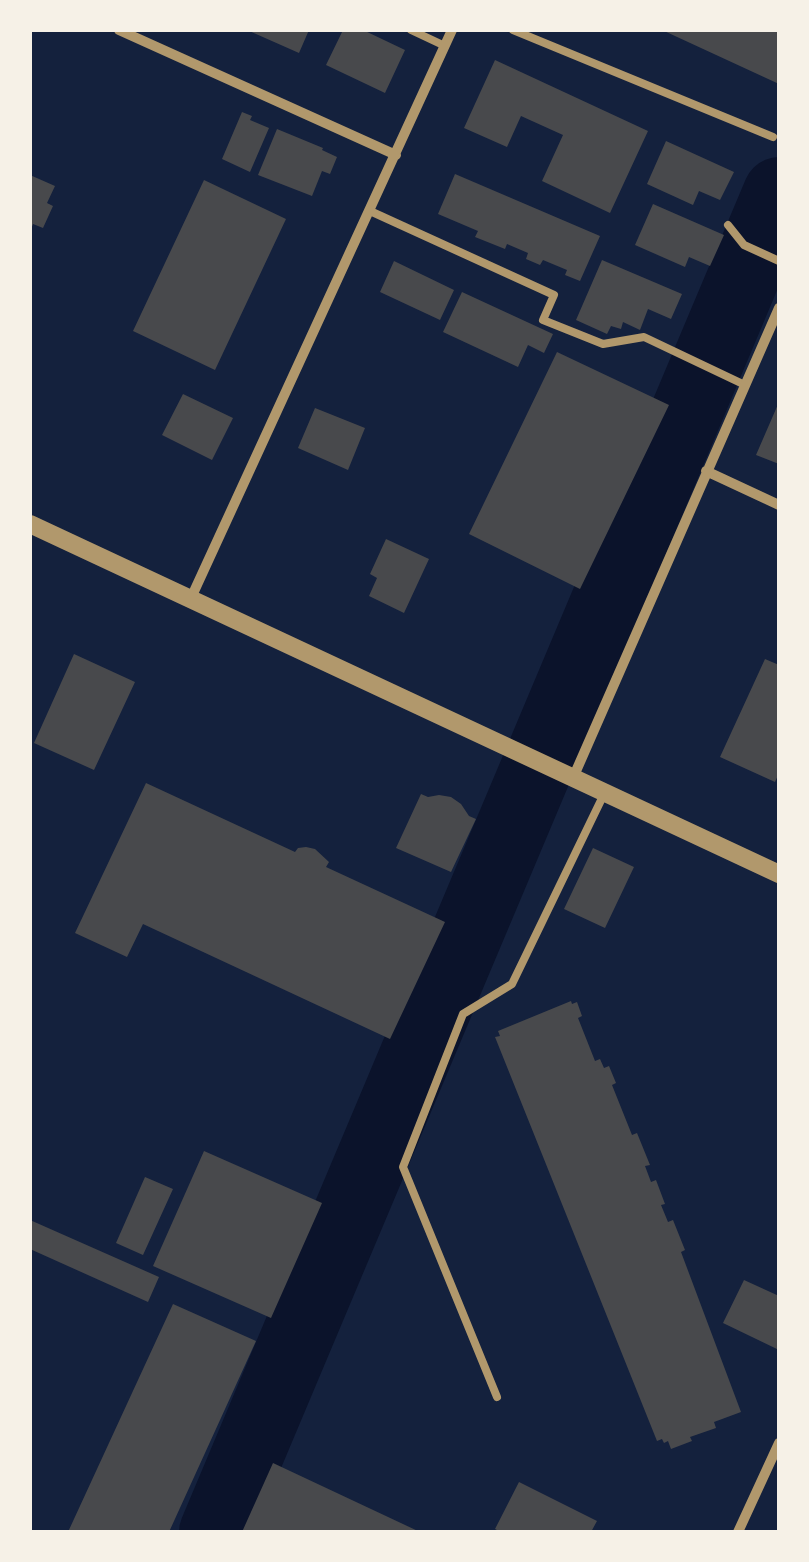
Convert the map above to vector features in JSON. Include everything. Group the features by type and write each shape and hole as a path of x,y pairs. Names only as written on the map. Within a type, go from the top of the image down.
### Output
{"street":[{"path":"119,30 396,155"},
{"path":"191,598 452,30"},
{"path":"565,773 779,308"},
{"path":"706,472 779,506"},
{"path":"30,524 779,874"},
{"path":"738,1532 779,1443"}],"lane":[{"path":"411,30 445,46"},
{"path":"513,30 773,137"},
{"path":"370,211 554,295 544,320 603,344 644,338 745,385"},
{"path":"728,225 744,245 775,259"},
{"path":"497,1397 403,1167 463,1014 512,984 605,792"}],"building":[{"path":"247,30 309,30 299,53"},
{"path":"343,30 363,30 405,50 385,93 326,65"},
{"path":"662,30 779,30 779,84"},
{"path":"495,60 648,131 610,213 542,181 563,135 521,116 507,147 464,128"},
{"path":"242,112 269,128 250,172 222,159"},
{"path":"277,129 337,157 330,174 322,171 312,196 258,175"},
{"path":"666,141 734,172 720,200 699,191 693,205 647,184"},
{"path":"455,174 600,236 580,281 565,275 567,270 543,260 540,265 526,259 528,253 507,244 505,249 475,237 478,231 438,214"},
{"path":"30,175 55,186 47,203 53,206 43,228 33,224 30,232"},
{"path":"204,180 286,219 215,370 133,331"},
{"path":"653,204 724,235 710,266 689,257 685,267 635,245"},
{"path":"602,260 682,294 671,319 648,309 640,330 623,322 621,329 611,326 607,334 576,320"},
{"path":"394,261 454,290 440,320 380,292"},
{"path":"462,292 553,334 544,353 528,345 518,367 443,332"},
{"path":"557,352 669,405 580,589 469,534"},
{"path":"183,394 233,418 212,460 162,435"},
{"path":"779,402 779,464 756,455"},
{"path":"315,408 365,428 348,470 298,448"},
{"path":"386,539 429,559 404,613 369,596 377,578 370,574"},
{"path":"74,654 135,682 94,770 34,743"},
{"path":"765,659 779,665 779,773 775,782 720,757"},
{"path":"146,783 295,852 298,848 315,849 329,862 326,867 445,922 390,1039 143,924 127,957 75,933"},
{"path":"421,794 451,797 476,819 451,872 396,848"},
{"path":"593,848 634,867 605,928 564,909"},
{"path":"571,1001 577,1002 582,1016 578,1018 595,1061 600,1059 604,1068 609,1066 616,1083 612,1085 632,1135 637,1133 650,1165 645,1166 651,1182 656,1180 668,1222 673,1220 685,1250 681,1252 741,1412 714,1422 716,1428 671,1449 668,1441 657,1441 495,1037 500,1036 498,1031"},
{"path":"204,1151 322,1203 271,1318 153,1266"},
{"path":"145,1177 173,1189 143,1255 116,1243"},
{"path":"30,1220 159,1277 148,1302 30,1249"},
{"path":"744,1280 779,1296 779,1350 723,1323"},
{"path":"173,1304 256,1341 169,1532 68,1532"},
{"path":"273,1463 420,1532 242,1532"},
{"path":"519,1482 597,1521 591,1532 495,1529"}],"waterway":[{"path":"215,1532 779,193"}]}
